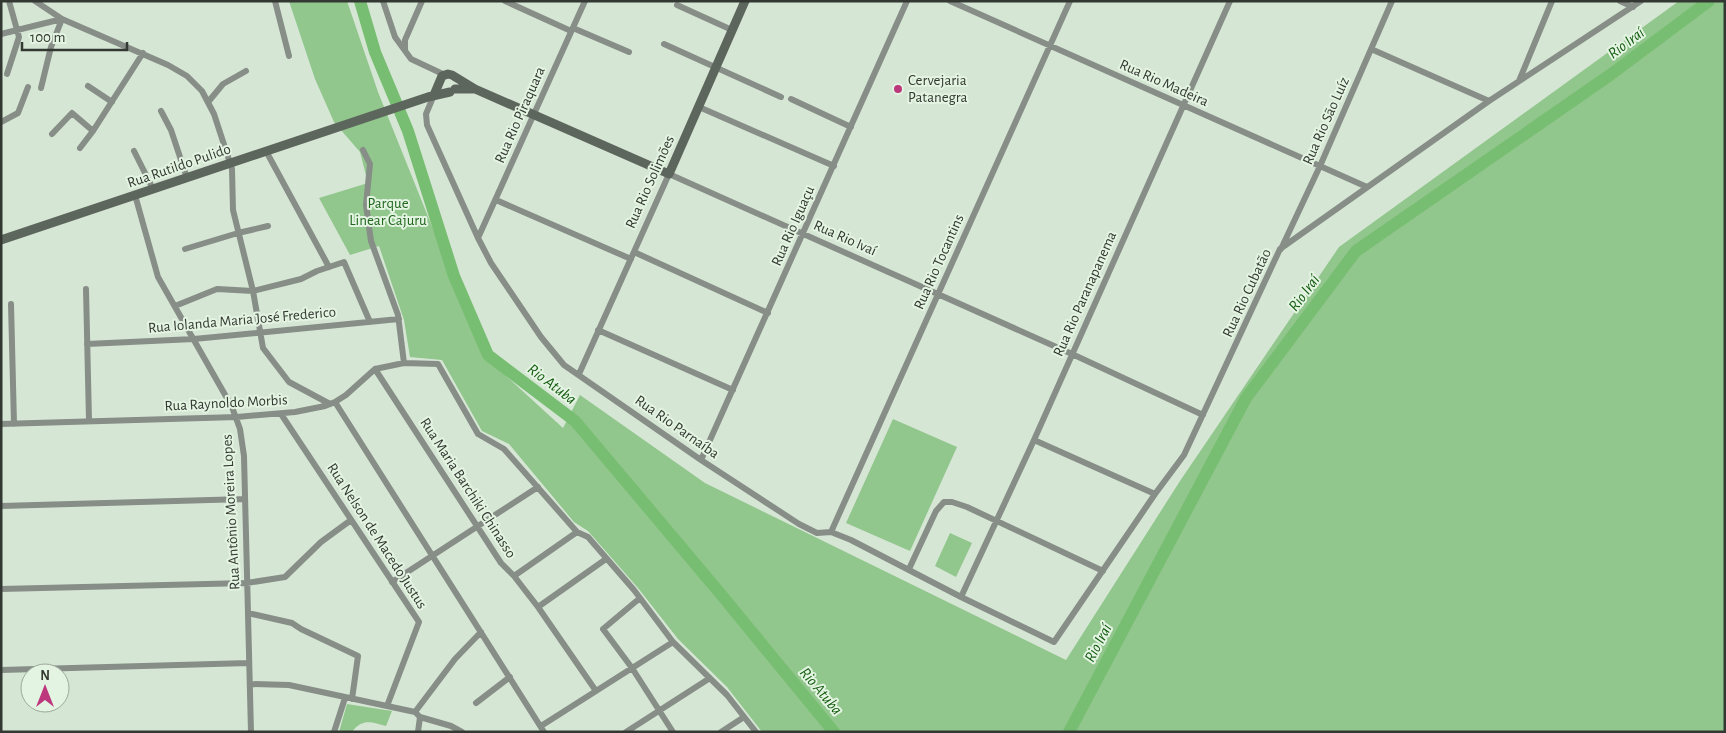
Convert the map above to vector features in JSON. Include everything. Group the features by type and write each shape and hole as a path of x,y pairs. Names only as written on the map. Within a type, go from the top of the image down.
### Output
{"street":[{"path":"7,74 18,41 18,30 9,1"},
{"path":"35,1 62,19 168,65 187,76 209,101 220,128 233,173 233,210 253,291 263,348 289,382 333,403 542,729 596,691 673,642"},
{"path":"275,1 289,56"},
{"path":"383,1 394,37 406,54 411,60 442,78 452,75 455,77 457,83 453,91 443,91 440,89 442,78"},
{"path":"406,54 405,40 422,1"},
{"path":"505,1 629,52"},
{"name":"Rua Rio Piraquara","path":"478,238 585,1"},
{"name":"Rua Rio Solimões","path":"579,374 745,1"},
{"name":"Rua Rio Iguaçu","path":"701,460 907,1"},
{"name":"Rua Rio Madeira","path":"950,1 1367,187"},
{"name":"Rua Rio Tocantins","path":"831,532 1070,1"},
{"name":"Rua Rio Paranapanema","path":"961,597 1034,440 1230,1"},
{"name":"Rua Rio São Luíz","path":"1280,249 1320,166 1392,1"},
{"path":"1518,82 1552,1"},
{"path":"1620,1 1633,7"},
{"name":"Rua Rio Cubatão","path":"1054,642 1155,494 1184,455 1280,249 1489,101 1640,1"},
{"path":"677,5 732,30"},
{"path":"1,34 62,19"},
{"path":"41,88 51,47 62,19"},
{"path":"664,44 780,97"},
{"path":"1371,50 1489,101"},
{"path":"80,148 94,132 142,53"},
{"path":"1525,64 1526,76"},
{"path":"209,101 223,84 246,71"},
{"name":"Rua Rio Ivaí","path":"455,77 475,89 1072,354 1203,415"},
{"path":"434,95 442,78"},
{"path":"88,86 112,102"},
{"path":"1,122 18,113 28,87"},
{"name":"Rua Rio Ivaí","path":"365,118 434,95 475,89"},
{"name":"Rua Rio Parnaíba","path":"434,95 427,109 427,125 478,238 491,262 541,337 564,365 701,460 799,524 817,533 831,532 851,540 961,597 1054,642"},
{"path":"791,99 851,127"},
{"path":"698,107 834,166"},
{"path":"161,111 171,130 187,178"},
{"path":"52,134 72,113 94,132"},
{"name":"Rua Rutildo Pulido","path":"1,240 365,118"},
{"path":"363,150 370,164 366,205 371,241 398,319 404,363"},
{"path":"134,151 153,189"},
{"path":"266,151 329,267"},
{"name":"Rua Antônio Moreira Lopes","path":"135,195 158,277 237,417 242,442 245,499 251,732"},
{"path":"496,200 768,313"},
{"path":"185,249 238,232 268,226"},
{"path":"175,306 217,290 253,291 301,279 344,262 370,322"},
{"path":"86,289 89,421"},
{"path":"10,304 14,424"},
{"name":"Rua Iolanda Maria José Frederico","path":"87,344 194,339 398,319"},
{"path":"598,330 733,390"},
{"path":"375,369 404,363 438,364 476,432 504,449 577,532 588,537 640,598 673,642 727,695 756,732"},
{"name":"Rua Raynoldo Morbis","path":"1,424 237,417 304,411 333,403 346,395 375,369"},
{"name":"Rua Maria Barchiki Chinasso","path":"375,369 476,527 501,563 514,576 538,607 596,691"},
{"name":"Rua Nelson de Macedo Justus","path":"281,414 418,622 387,706"},
{"path":"1034,440 1155,494"},
{"path":"392,582 538,487"},
{"path":"1,506 245,499"},
{"path":"909,569 936,511 944,502 952,502 997,520 1103,571"},
{"path":"1,589 247,583 285,576 321,542 351,520"},
{"path":"514,576 577,532"},
{"path":"538,607 606,558"},
{"path":"640,598 602,629 632,668 673,732"},
{"path":"248,613 288,622 358,656 352,699"},
{"path":"418,732 418,714 455,659 481,632"},
{"path":"1,670 249,663"},
{"path":"476,703 510,677"},
{"path":"626,732 710,678"},
{"path":"250,684 289,685 387,706 418,714 462,732"},
{"path":"334,732 345,698"},
{"path":"721,732 744,717"}],"green space":[{"name":"Parque Linear Cajuru","path":"289,1 347,1 378,92 484,356 563,428 580,395 705,483 1066,660 1180,481 1339,247 1679,1 1725,1 1725,732 762,732 727,687 678,639 638,588 588,531 574,522 509,444 482,431 442,360 410,357 404,320 379,246 350,255 319,198 368,183 360,152 334,122 315,79"},
{"path":"893,419 957,447 910,551 846,523"},
{"path":"950,533 972,543 956,577 935,566"},
{"path":"347,704 392,711 386,726 368,722 363,723 352,732 339,732"}],"waterway":[{"name":"Rio Atuba","path":"360,1 375,52 408,131 454,276 488,355 575,421 834,732"},
{"name":"Rio Iraí","path":"1069,732 1246,398 1356,251 1610,75 1709,1"}],"place":[{"name":"Cervejaria Patanegra","path":"898,89"}]}
